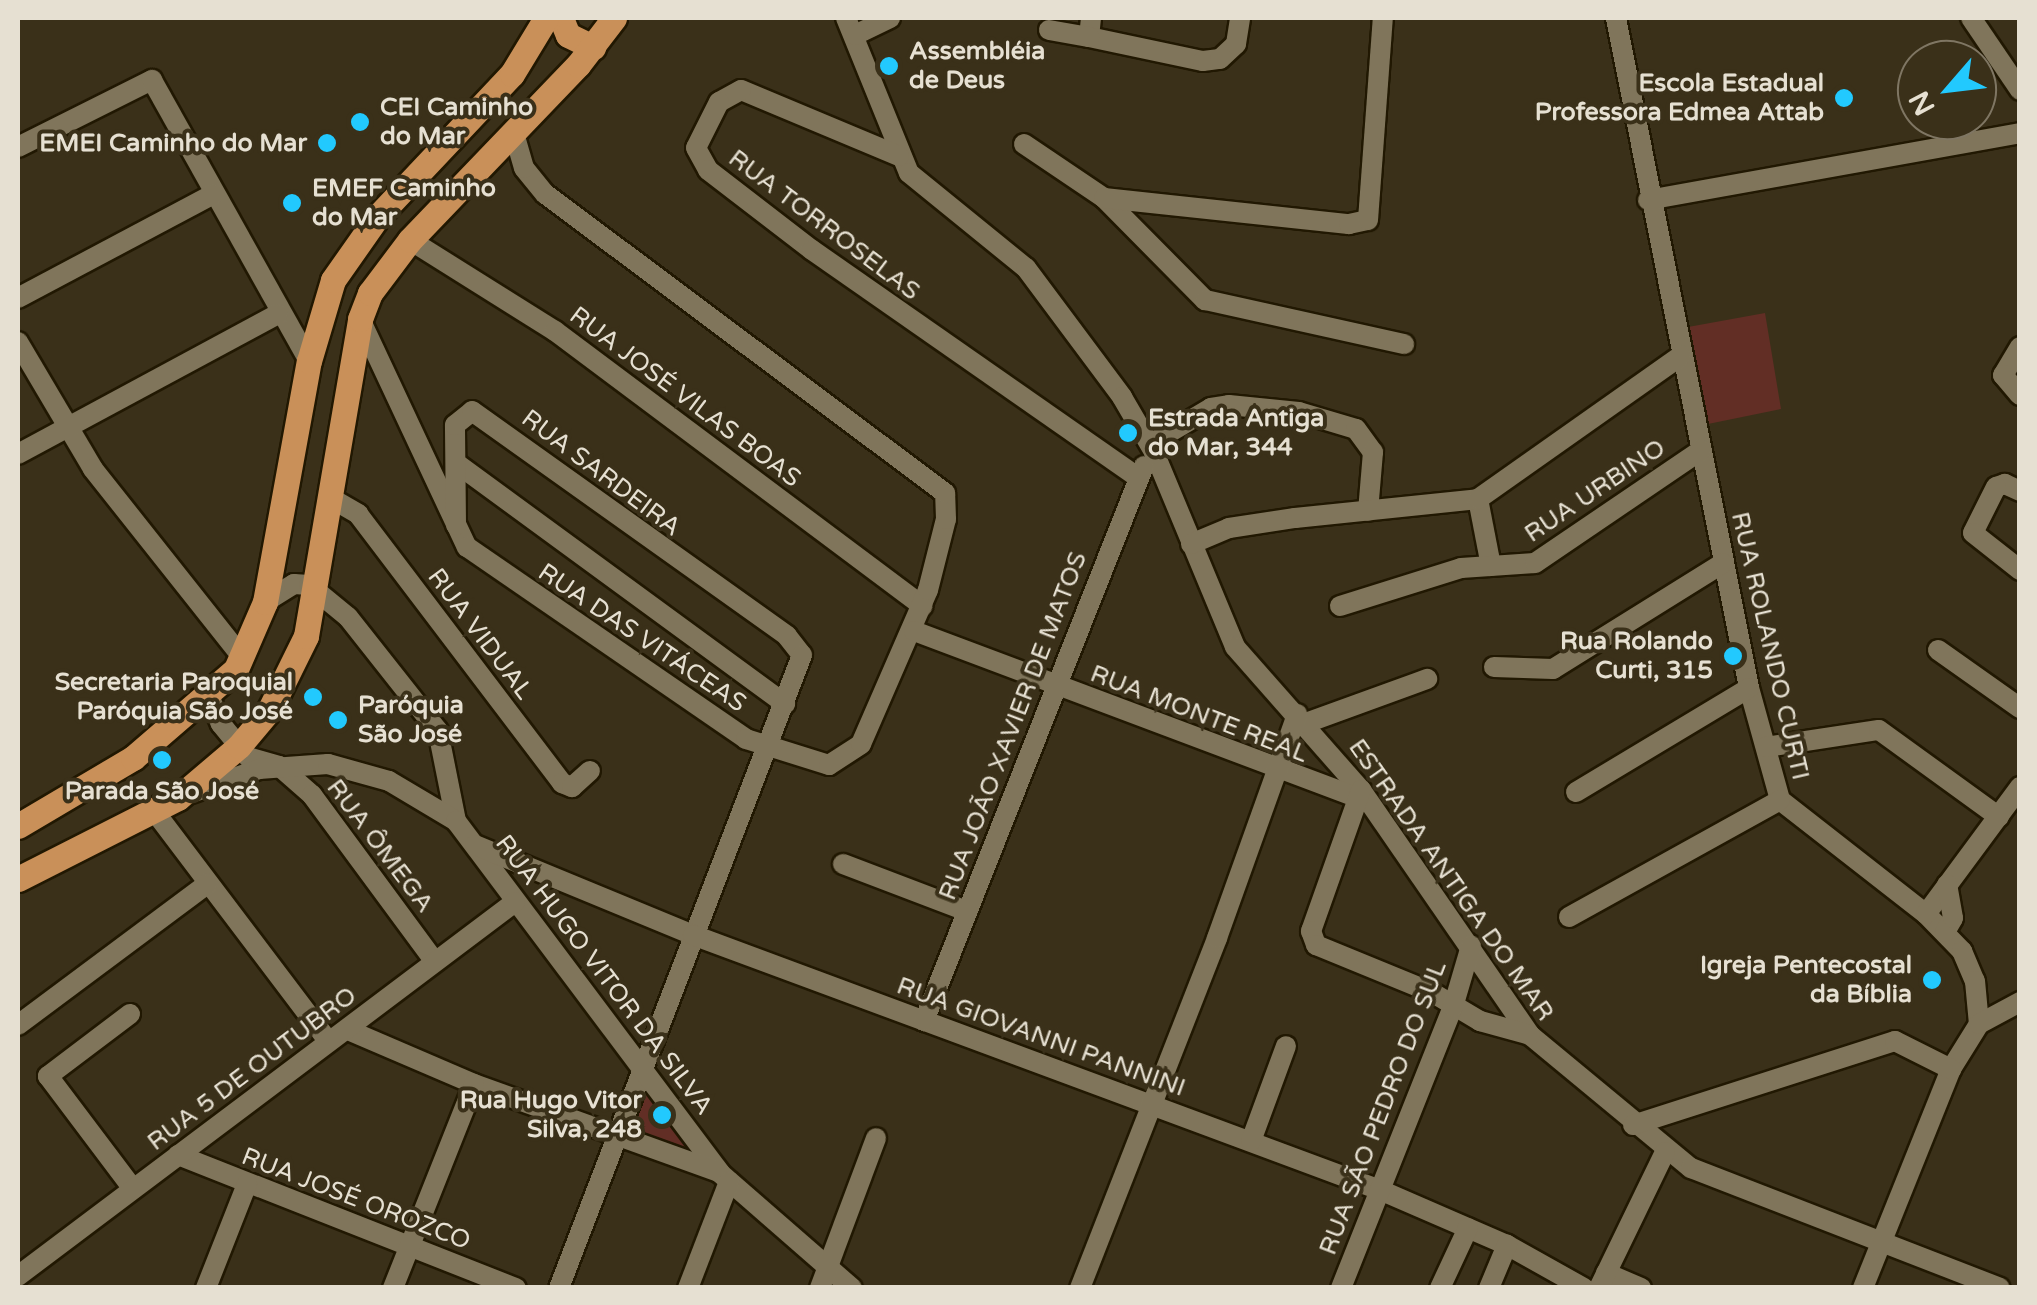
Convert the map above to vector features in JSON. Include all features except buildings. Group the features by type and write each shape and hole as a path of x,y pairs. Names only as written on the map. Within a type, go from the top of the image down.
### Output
{"main road":[{"path":"18,826 133,758 209,696 243,658 265,602 317,327 352,247 490,99 546,18"},
{"path":"561,18 568,35 593,47"},
{"path":"18,879 178,798 238,746 283,688 306,636 360,319 380,275 593,47 614,18"}],"street":[{"path":"851,26 890,18"},
{"path":"1049,30 1090,28 1220,59 1236,44 1240,18"},
{"path":"1104,198 1349,224 1368,220 1374,206 1383,18"},
{"name":"RUA ROLANDO CURTI","path":"1616,18 1648,200 1749,688 1780,800 1945,932 1975,981 1979,1024"},
{"path":"1971,18 2020,90"},
{"name":"ESTRADA ANTIGA DO MAR","path":"851,26 898,156 927,192 1026,268 1152,448 1234,647 1301,718 1471,946 1530,1036 1665,1152 1712,1178 2000,1288"},
{"path":"18,147 152,80 278,314 309,362"},
{"name":"RUA TORROSELAS","path":"898,156 741,90 719,102 696,148 708,170 812,250 1136,476"},
{"name":"RUA DAS VITÁCEAS","path":"360,319 456,532 467,547 681,698 767,745 817,763 844,760 866,737 922,606 946,519 941,489 545,194 524,168 514,132"},
{"path":"1648,200 2020,133"},
{"path":"1024,144 1104,198 1205,300 1404,344"},
{"path":"18,298 214,194"},
{"name":"RUA JOSÉ VILAS BOAS","path":"410,240 555,331 922,606"},
{"path":"18,454 278,314"},
{"path":"292,335 317,327"},
{"path":"18,342 66,430 243,658"},
{"path":"2020,346 2003,376 2020,395"},
{"path":"1191,544 1229,528 1486,493 1681,356"},
{"path":"1152,448 1211,408 1299,412 1356,429 1373,452 1368,510"},
{"name":"RUA SARDEIRA","path":"456,532 456,420 466,412 478,414 787,636 802,655 785,704"},
{"name":"RUA JOÃO XAVIER DE MATOS","path":"924,1021 1136,476 1152,448"},
{"name":"RUA URBINO","path":"1340,606 1461,568 1503,567 1701,450"},
{"path":"456,463 785,704 559,1288"},
{"path":"2015,488 1996,487 1972,533 2020,570"},
{"path":"1486,493 1503,567"},
{"name":"RUA VIDUAL","path":"329,498 358,514 562,783 572,786 590,771"},
{"path":"1494,668 1544,672 1570,660 1723,563"},
{"path":"265,602 294,584 316,587 348,617 438,731 456,821"},
{"name":"RUA MONTE REAL","path":"914,631 1280,771 1358,794"},
{"path":"1938,650 2020,708"},
{"path":"1080,1288 1301,718 1427,679"},
{"path":"1576,792 1749,688"},
{"path":"209,696 238,746"},
{"path":"1766,747 1879,730 1999,817"},
{"name":"RUA HUGO VITOR DA SILVA","path":"238,746 253,760 279,766 362,769 456,821 724,1177 823,1278 852,1288"},
{"name":"RUA HUGO VITOR DA SILVA","path":"178,798 279,766"},
{"name":"RUA ÔMEGA","path":"279,766 312,795 435,962"},
{"path":"1926,914 2020,788"},
{"path":"1358,794 1311,931 1330,954 1530,1036"},
{"path":"1569,917 1780,800"},
{"path":"155,812 329,1042"},
{"name":"RUA GIOVANNI PANNINI","path":"475,845 693,935 1380,1190 1507,1245 1584,1288"},
{"path":"843,864 967,911"},
{"path":"18,1026 208,884"},
{"path":"1945,932 1953,918 1947,886"},
{"name":"RUA 5 DE OUTUBRO","path":"18,1276 514,902"},
{"name":"RUA SÃO PEDRO DO SUL","path":"1341,1288 1453,1007 1471,946"},
{"path":"1863,1288 1951,1069 1979,1024 2020,1002"},
{"path":"130,1014 48,1076 133,1189"},
{"path":"348,1030 474,1084 618,1134 724,1177 688,1288"},
{"path":"1633,1126 1895,1041 1951,1069"},
{"path":"1251,1141 1286,1046"},
{"path":"393,1288 474,1084"},
{"path":"823,1278 876,1138"},
{"path":"1640,1288 1603,1280 1665,1152"},
{"name":"RUA JOSÉ OROZCO","path":"178,1155 516,1288"},
{"path":"206,1288 248,1184"},
{"path":"1440,1288 1468,1228"},
{"path":"1489,1288 1507,1245"}],"shaded area":[{"path":"1765,313 1781,409 1708,424 1688,327"},
{"path":"648,1089 699,1147 692,1159 628,1128"}],"place":[{"name":"Assembléia de Deus","path":"889,66"},
{"name":"Escola Estadual Professora Edmea Attab","path":"1844,98"},
{"name":"CEI Caminho do Mar","path":"360,122"},
{"name":"EMEI Caminho do Mar","path":"327,143"},
{"name":"EMEF Caminho do Mar","path":"292,203"},
{"name":"Estrada Antiga do Mar, 344","path":"1128,433"},
{"name":"Rua Rolando Curti, 315","path":"1733,656"},
{"name":"Secretaria Paroquial Paróquia São José","path":"313,697"},
{"name":"Paróquia São José","path":"338,720"},
{"name":"Parada São José","path":"162,760"},
{"name":"Igreja Pentecostal da Bíblia","path":"1932,980"},
{"name":"Rua Hugo Vitor Silva, 248","path":"662,1115"}]}
